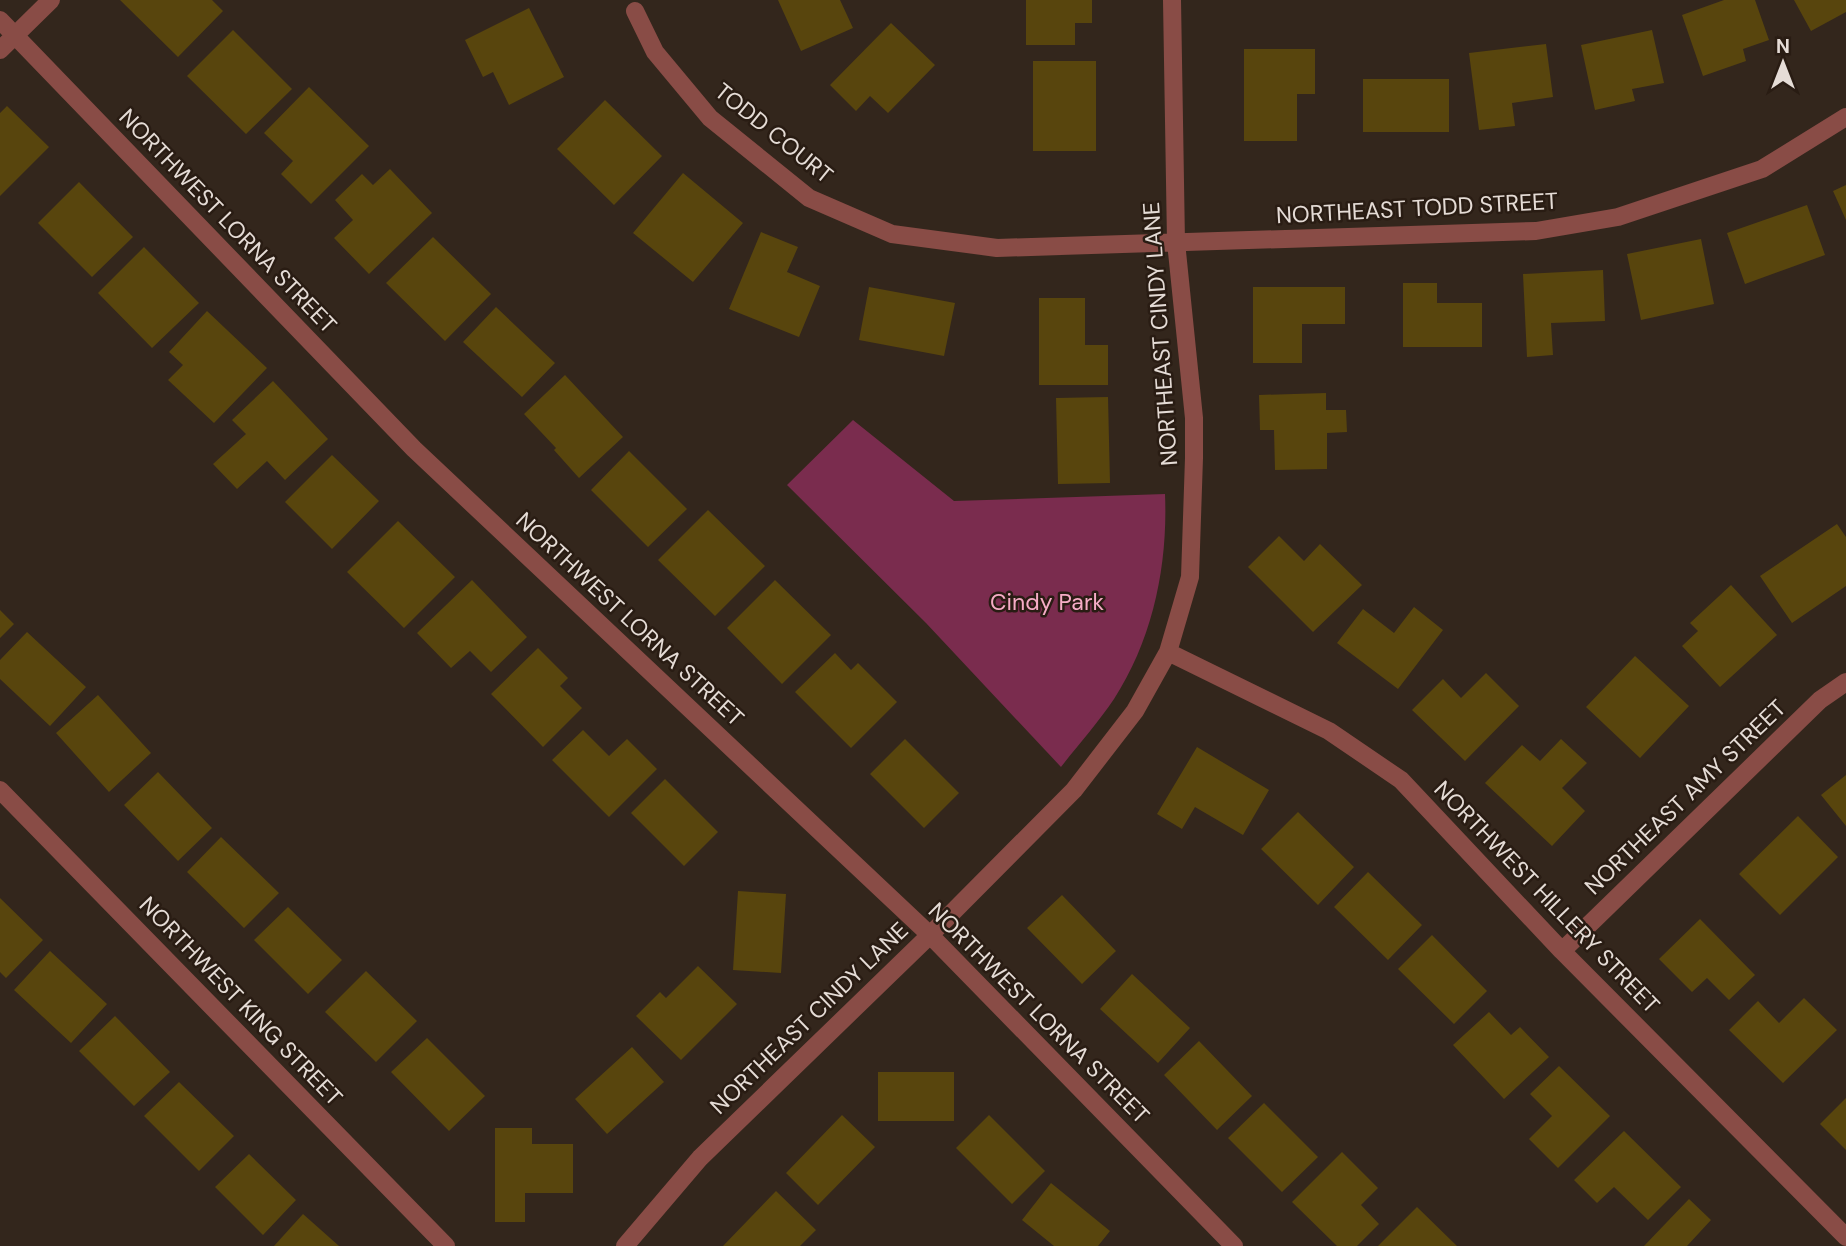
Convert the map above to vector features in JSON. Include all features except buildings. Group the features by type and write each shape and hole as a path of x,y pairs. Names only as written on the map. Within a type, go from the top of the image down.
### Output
{"street":[{"path":"0,50 51,0"},
{"name":"NORTHEAST CINDY LANE","path":"625,1246 700,1158 930,935 1074,790 1136,711 1168,652 1189,577 1194,458 1194,418 1177,242 1172,0"},
{"name":"TODD COURT","path":"635,11 655,52 710,118 809,198 892,234 997,248 1177,242"},
{"name":"NORTHWEST LORNA STREET","path":"0,20 414,449 930,935 1234,1246"},
{"name":"NORTHEAST TODD STREET","path":"1177,242 1536,231 1618,217 1762,169 1846,117"},
{"name":"NORTHWEST HILLERY STREET","path":"1168,652 1329,731 1401,780 1562,951 1846,1237"},
{"name":"NORTHEAST AMY STREET","path":"1562,951 1820,700 1846,682"},
{"name":"NORTHWEST KING STREET","path":"0,790 446,1246"}],"green space":[{"name":"Cindy Park","path":"853,420 954,501 1165,494 1164,548 1160,574 1155,601 1139,652 1114,699 1061,767 926,623 787,485"}]}
